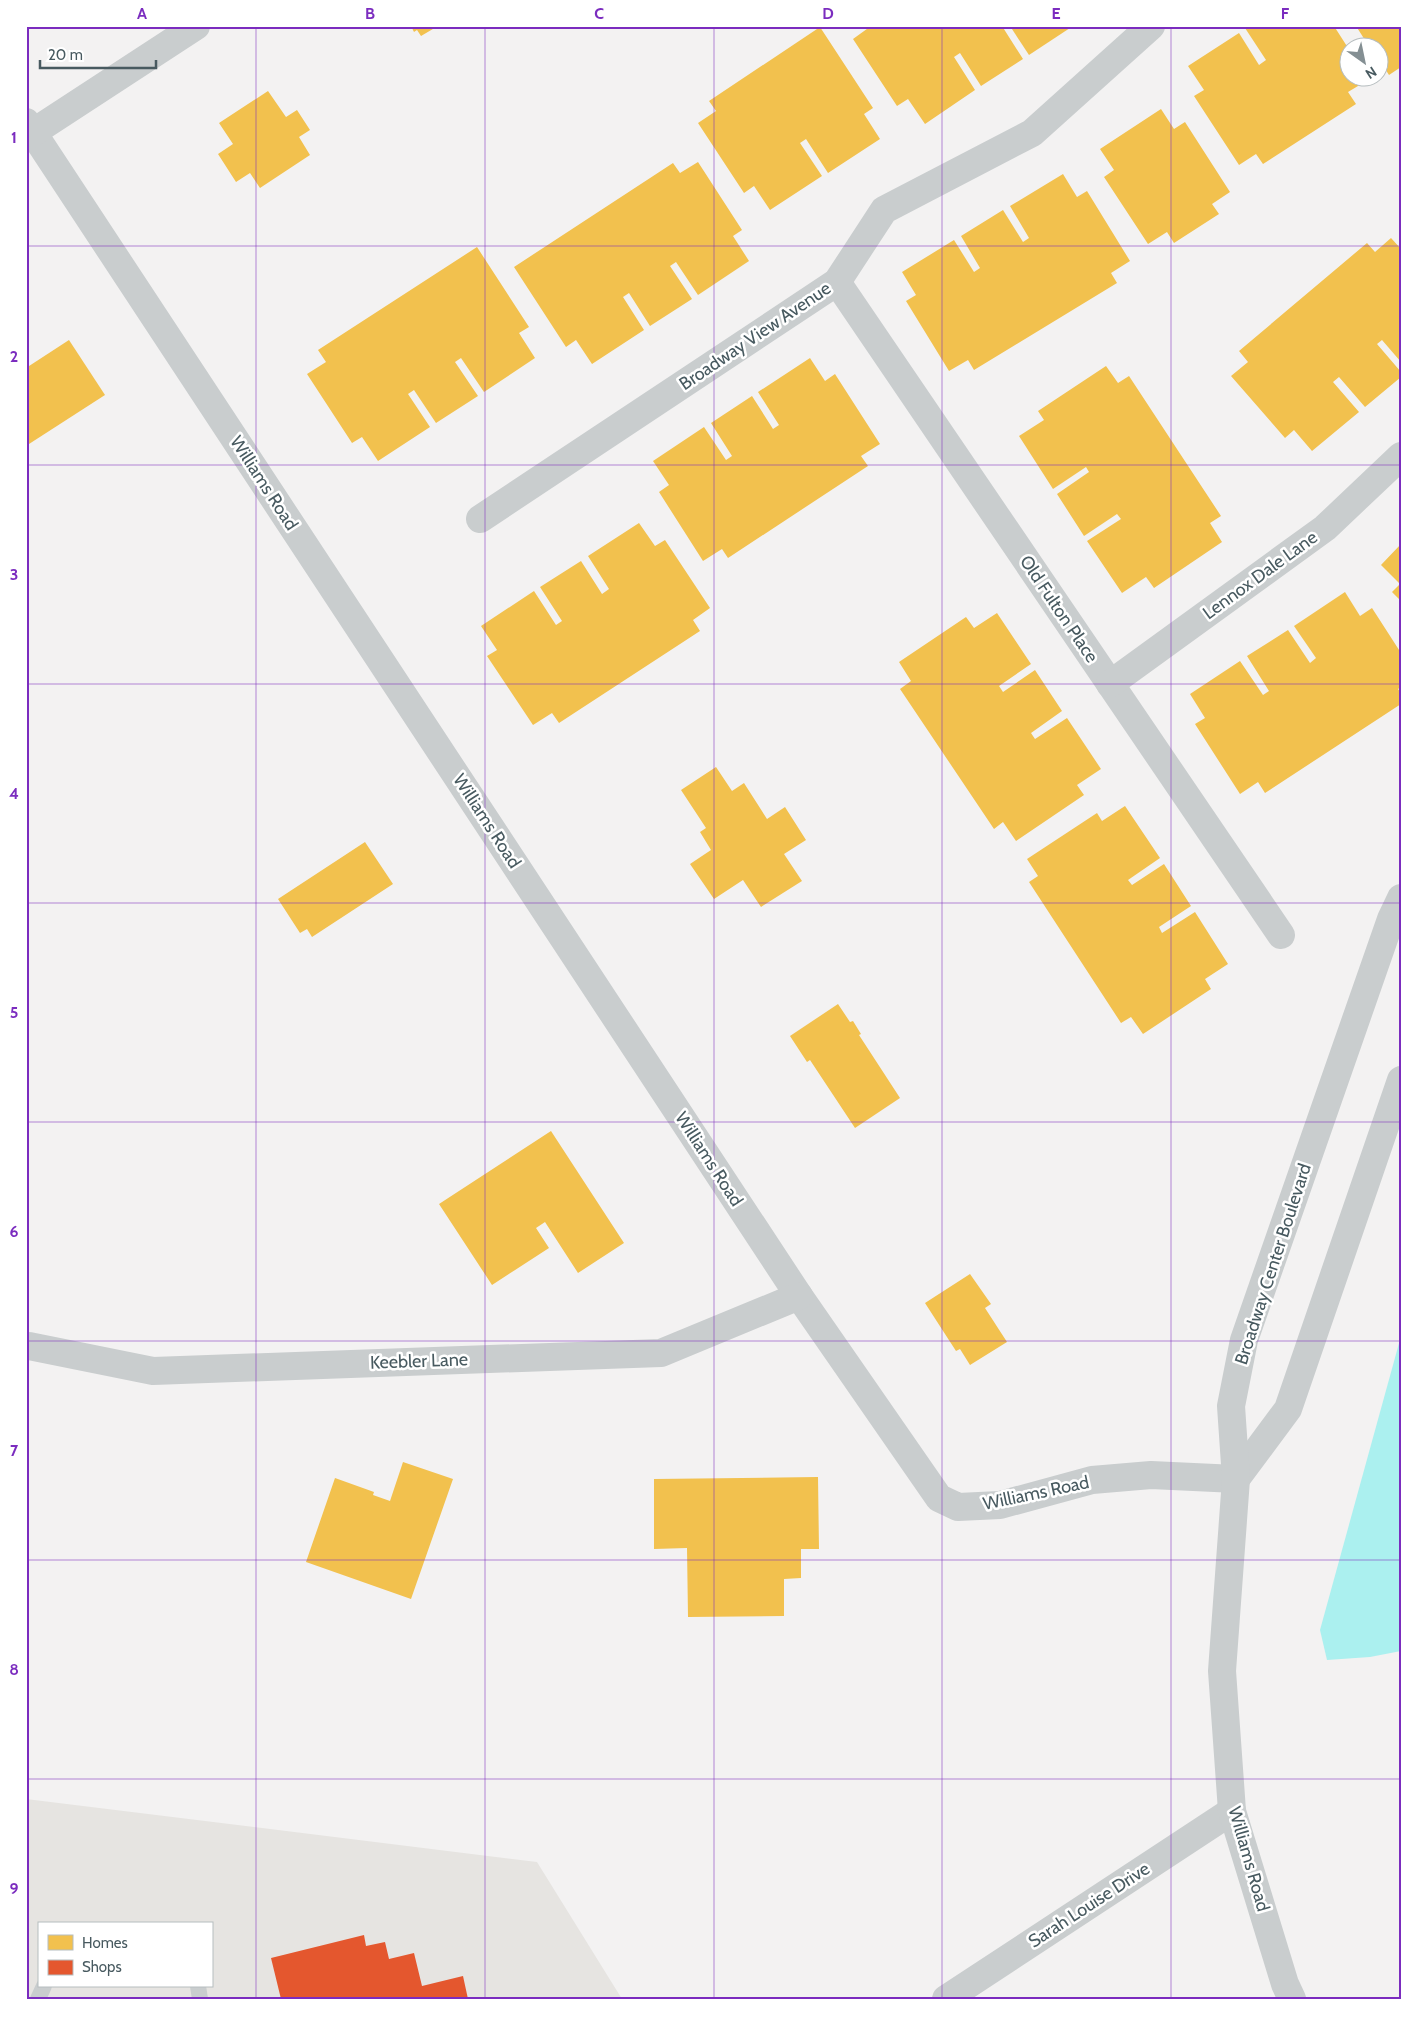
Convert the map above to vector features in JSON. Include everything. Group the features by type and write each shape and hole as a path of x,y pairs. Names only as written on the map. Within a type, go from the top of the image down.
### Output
{"street":[{"path":"29,131 196,26"},
{"name":"Broadway View Avenue","path":"480,519 837,282 884,210 1032,133 1151,26"},
{"name":"Williams Road","path":"29,131 799,1296 939,1498 958,1507 1000,1505 1092,1480 1151,1475 1236,1479 1222,1671 1232,1811 1285,1984 1292,1999"},
{"name":"Old Fulton Place","path":"837,282 1281,935"},
{"name":"Lennox Dale Lane","path":"1110,684 1325,528 1401,456"},
{"name":"Broadway Center Boulevard","path":"1236,1479 1231,1406 1244,1340 1391,919 1401,898"},
{"path":"1236,1479 1288,1409 1401,1080"},
{"name":"Keebler Lane","path":"29,1346 153,1371 661,1352 799,1296"},
{"name":"Sarah Louise Drive","path":"946,1999 1232,1811"}],"shaded area":[{"path":"26,1799 537,1862 622,1999 26,1999"}],"water":[{"path":"1401,1336 1401,1651 1370,1657 1327,1660 1320,1630"}],"building: Homes":[{"path":"411,26 438,26 421,36 417,30 414,32"},
{"path":"871,26 1002,26 1023,59 981,86 960,53 954,57 975,90 925,124 908,99 897,106 853,39"},
{"path":"1010,26 1073,26 1029,55"},
{"path":"1249,26 1334,26 1342,38 1340,38 1340,88 1355,88 1348,92 1356,104 1263,164 1256,154 1239,165 1194,96 1204,90 1188,66 1239,33 1259,65 1266,60 1245,28"},
{"path":"1356,26 1401,26 1401,67 1390,74 1390,38 1364,38"},
{"path":"820,27 873,108 864,114 880,139 828,173 806,139 800,143 822,176 770,210 754,186 744,193 698,123 716,111 709,101"},
{"path":"268,91 286,117 297,110 310,130 299,137 310,155 260,188 250,173 236,182 218,154 233,144 219,123"},
{"path":"1161,109 1174,129 1185,122 1230,192 1212,204 1219,214 1174,243 1167,232 1148,244 1104,177 1114,170 1100,149"},
{"path":"698,162 742,230 733,236 749,261 698,295 676,262 670,266 692,299 650,326 629,293 623,297 644,330 592,364 576,340 566,347 514,267 673,163 680,173"},
{"path":"1063,174 1077,197 1087,191 1130,261 1111,273 1117,283 974,370 968,360 949,371 906,301 916,295 902,272 954,240 974,272 980,268 961,236 1003,210 1023,242 1029,238 1010,206"},
{"path":"1391,238 1401,249 1401,362 1382,340 1377,344 1401,372 1401,377 1365,407 1339,377 1333,382 1359,412 1312,451 1294,430 1285,438 1231,376 1248,362 1239,351 1367,243 1375,252"},
{"path":"477,247 529,327 519,333 535,358 484,392 461,358 455,362 478,396 436,423 414,390 408,394 430,427 378,461 362,437 352,443 307,374 326,362 318,350"},
{"path":"69,340 105,395 29,444 26,441 26,368"},
{"path":"810,358 825,381 835,374 880,444 861,456 868,466 728,558 722,549 703,561 659,492 669,485 653,461 704,427 726,460 732,456 711,423 752,396 773,429 779,425 758,392"},
{"path":"1106,366 1118,383 1129,376 1221,516 1210,523 1222,542 1154,588 1146,577 1122,593 1087,541 1121,519 1117,514 1084,536 1057,494 1089,472 1086,467 1053,489 1019,436 1044,420 1038,411"},
{"path":"639,523 655,546 665,540 710,608 693,620 700,631 559,723 552,713 533,725 487,656 497,650 481,626 534,591 556,625 562,621 540,587 581,561 602,594 609,589 588,556"},
{"path":"1401,544 1401,601 1392,592 1400,584 1381,565"},
{"path":"1345,592 1360,616 1372,608 1401,653 1401,687 1398,689 1401,693 1401,704 1265,793 1258,782 1240,794 1195,724 1205,718 1190,694 1240,661 1263,695 1269,691 1247,656 1288,630 1310,663 1316,658 1294,626"},
{"path":"997,613 1031,664 999,686 1003,692 1035,670 1062,711 1031,733 1035,739 1067,718 1101,769 1077,785 1084,795 1016,841 1003,822 994,829 900,689 911,681 899,662 966,617 974,628"},
{"path":"716,767 732,791 744,783 767,819 785,807 806,840 784,854 802,881 761,907 743,880 714,899 690,864 711,850 700,832 706,828 681,790"},
{"path":"1125,806 1160,858 1128,880 1132,885 1164,864 1191,906 1159,927 1162,933 1195,912 1228,964 1205,979 1211,989 1143,1034 1131,1017 1121,1023 1029,882 1038,876 1027,859 1097,813 1102,821"},
{"path":"365,842 393,884 312,937 307,929 300,933 278,899"},
{"path":"838,1004 850,1022 853,1021 861,1034 859,1035 900,1098 855,1128 810,1060 807,1062 790,1036"},
{"path":"551,1131 624,1243 578,1273 545,1222 536,1228 549,1248 492,1285 439,1204"},
{"path":"970,1274 991,1304 985,1308 1007,1342 970,1365 960,1349 956,1351 925,1303"},
{"path":"403,1462 453,1479 411,1599 306,1562 335,1478 374,1492 373,1495 390,1501"},
{"path":"818,1477 819,1549 801,1549 801,1578 784,1579 784,1616 688,1617 687,1548 654,1549 654,1479"}],"building: Shops":[{"path":"364,1935 366,1946 385,1942 389,1959 414,1953 422,1986 463,1976 468,1999 281,1999 271,1958"}]}
